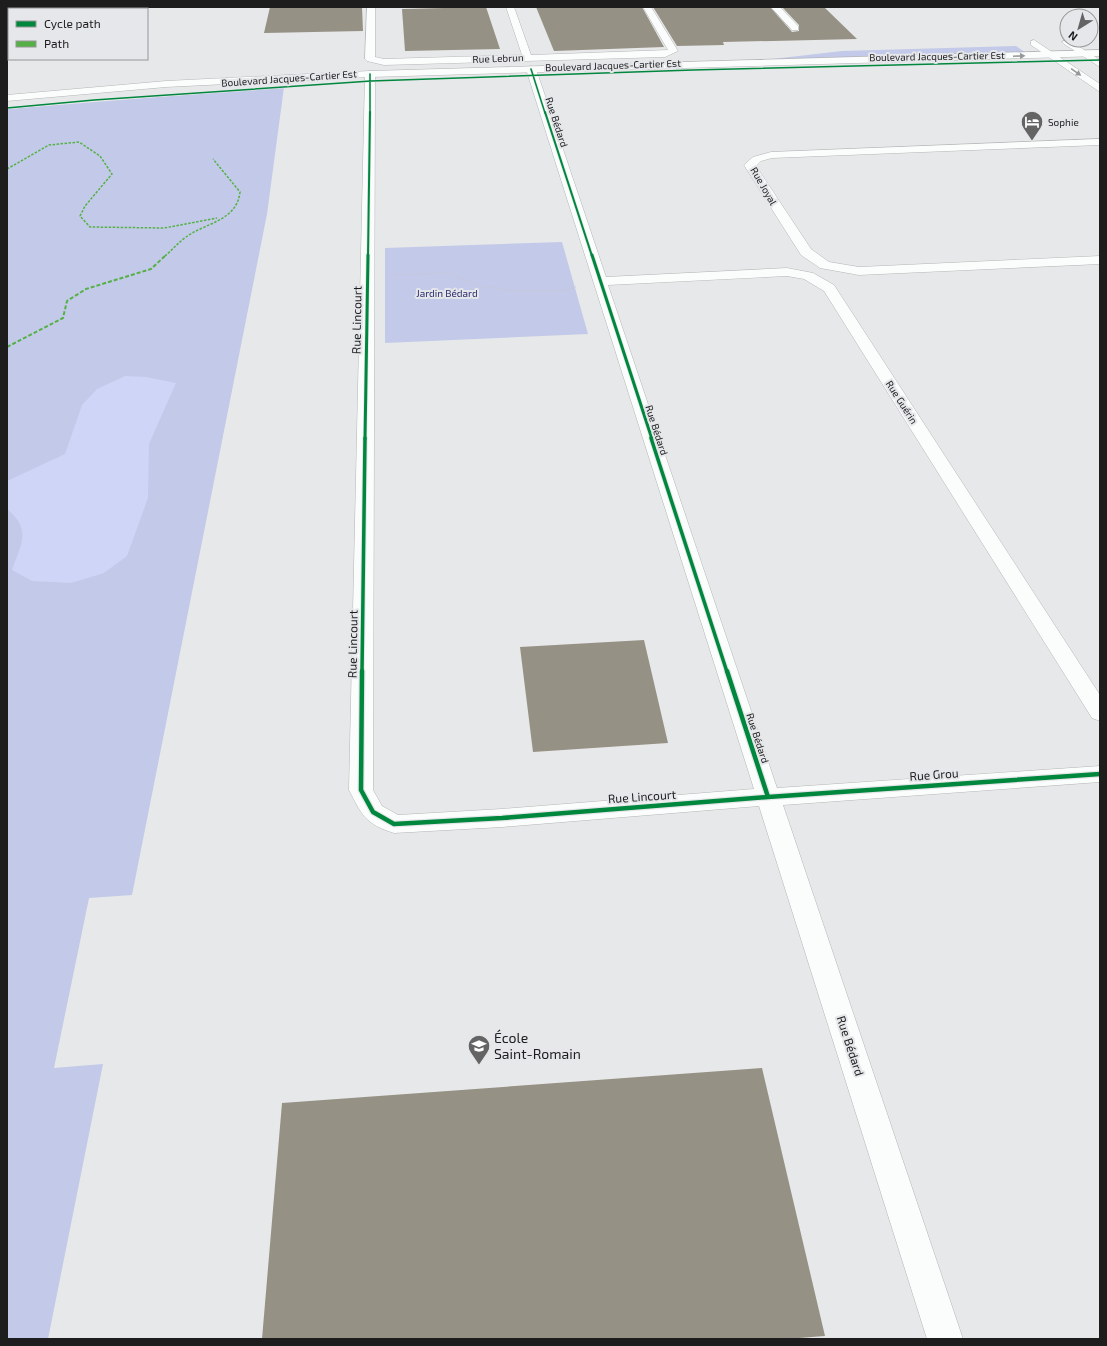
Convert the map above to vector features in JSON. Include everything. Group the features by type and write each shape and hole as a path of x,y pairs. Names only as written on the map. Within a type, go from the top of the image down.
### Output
{"street":[{"name":"Rue Lincourt","path":"371,7 361,790 373,812 394,824 502,818 768,796"},
{"name":"Rue Bédard","path":"510,7 945,1339"},
{"name":"Rue Lebrun","path":"370,66 384,62 529,63 665,54 673,51 647,7"},
{"path":"775,7 795,28"},
{"path":"1059,42 1030,43 1052,55 1100,89"},
{"path":"1072,48 1100,64"},
{"name":"Boulevard Jacques-Cartier Est","path":"696,65 816,52"},
{"name":"Boulevard Jacques-Cartier Est","path":"7,98 370,66 529,63 696,65 771,64 1100,53"},
{"name":"Rue Joyal","path":"1100,142 770,155 757,159 750,165 806,252 825,265 859,271 1100,260"},
{"name":"Rue Guérin","path":"600,281 787,272 808,276 829,288 1100,712"},
{"name":"Rue Grou","path":"768,796 1100,774"}],"path":[{"path":"368,276 449,273 476,285 513,291 563,291 600,281"}],"green space":[{"path":"1016,46 1026,53 755,61 842,51"},
{"path":"284,87 267,214 132,895 89,898 54,1068 103,1064 48,1339 7,1339 7,109"},
{"name":"Jardin Bédard","path":"562,242 588,334 385,343 385,248"}],"shaded area":[{"path":"125,376 146,377 176,383 149,444 148,498 127,556 104,573 71,583 32,581 12,570 21,545 22,531 20,524 7,509 7,481 65,454 82,405 97,389"}],"building":[{"path":"270,7 362,7 363,31 264,33"},
{"path":"486,7 500,49 405,51 402,9"},
{"path":"536,7 642,7 664,47 554,51"},
{"path":"653,7 770,7 792,32 799,31 799,25 782,7 824,7 857,39 723,42 724,45 677,46"},
{"path":"644,640 668,743 533,752 520,647"},
{"path":"762,1068 825,1336 786,1339 262,1339 282,1103"}],"marked path":[{"path":"7,169 49,145 79,142 100,156 112,174 85,206 80,216 90,227 164,228 217,218"},
{"path":"7,347 63,318 67,301 86,289 151,269 186,237 225,217 239,202 240,192 213,159"}],"cycle path":[{"path":"7,108 94,100 371,81 693,70 1100,60"},
{"path":"531,69 768,797"},
{"path":"370,74 361,790 373,812 394,824 502,818 768,797 1100,774"}],"place":[{"name":"Sophie","path":"1032,142"},
{"name":"École Saint-Romain","path":"479,1066"}]}
